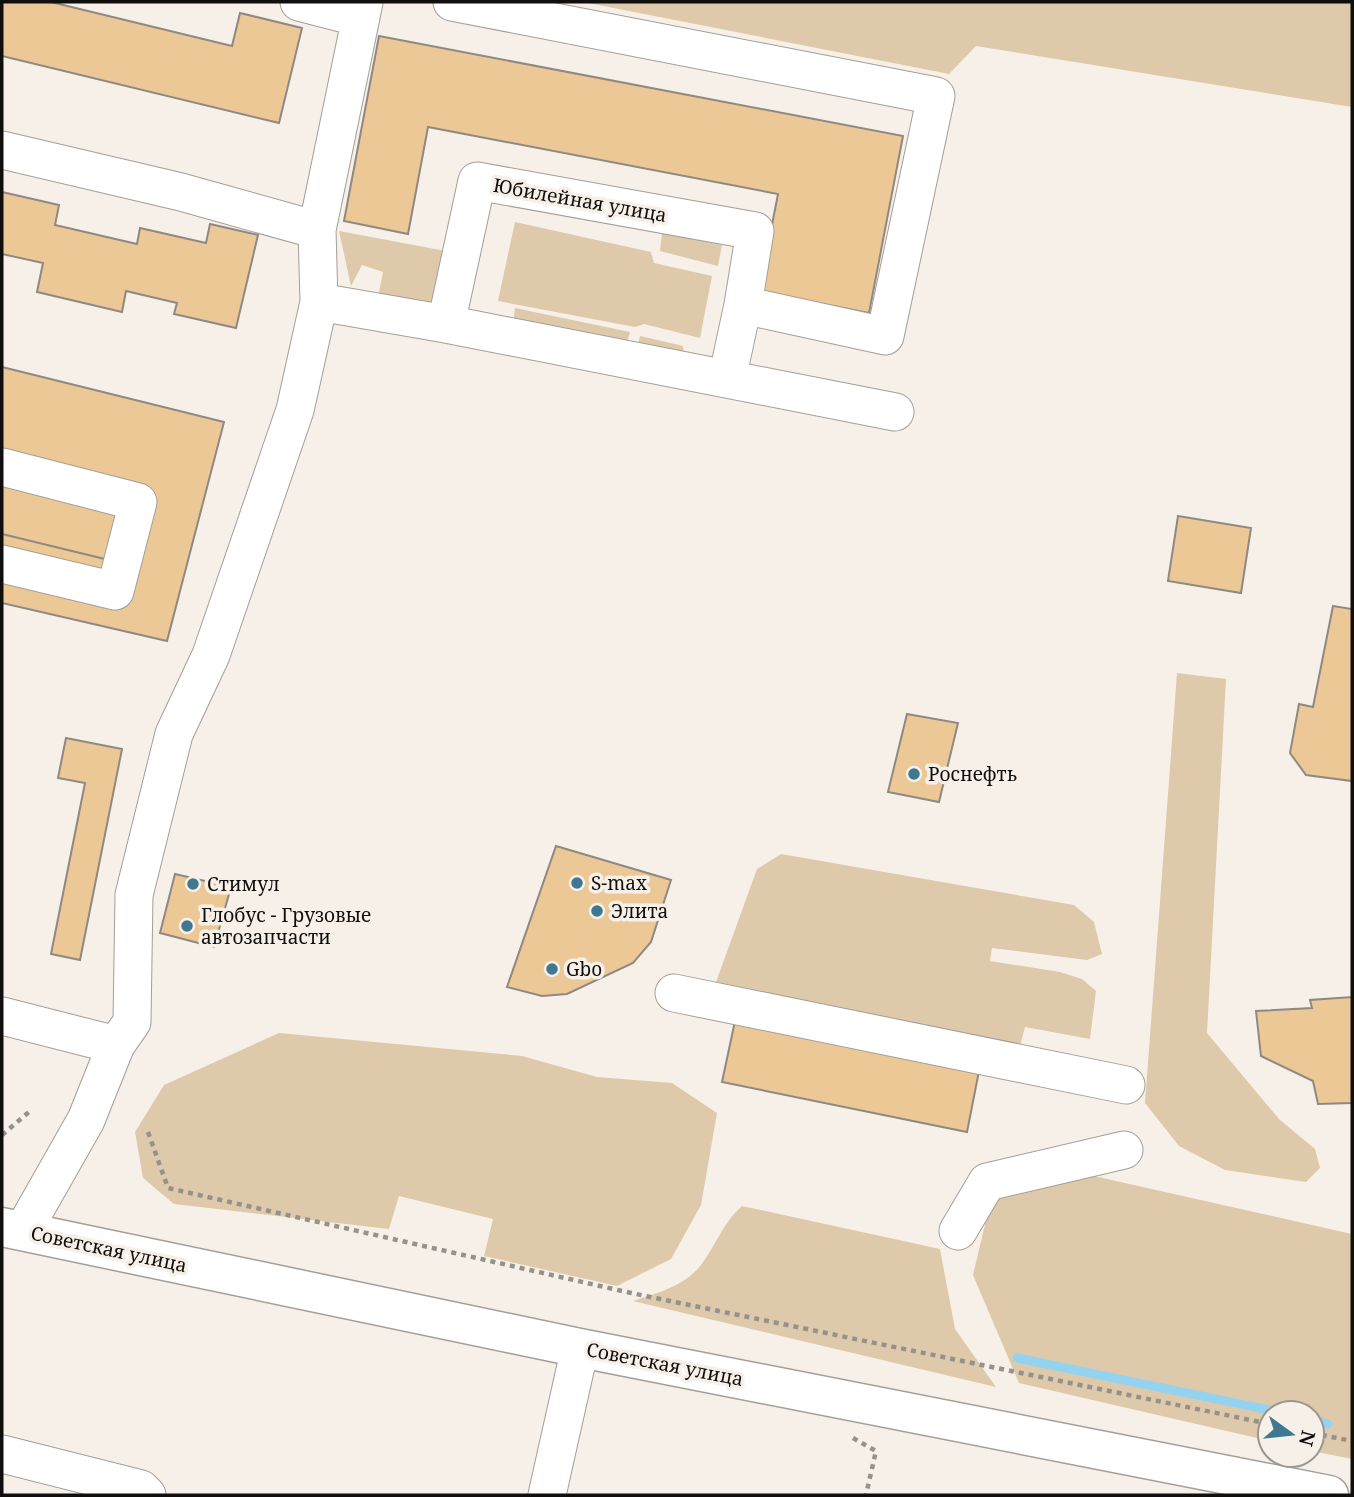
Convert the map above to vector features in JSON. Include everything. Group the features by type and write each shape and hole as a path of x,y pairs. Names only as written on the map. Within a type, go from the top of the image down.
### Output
{"highway":[{"name":"Советская улица","path":"13,1229 580,1348 1329,1495"}],"street":[{"path":"13,1229 86,1120 116,1045 132,1022 134,895 174,734 211,655 295,410 319,302 317,230 363,10 299,2"},
{"path":"452,2 936,96 885,336 743,305 727,379"},
{"path":"2,150 181,192 317,230"},
{"name":"Юбилейная улица","path":"446,324 477,181 755,231 743,305"},
{"path":"319,302 446,324 895,412"},
{"path":"2,467 138,502 115,591 2,564"},
{"path":"674,993 1126,1085"},
{"path":"2,1016 116,1045"},
{"path":"958,1231 986,1182 1124,1150"},
{"path":"547,1495 580,1348"},
{"path":"2,1454 74,1484 141,1489 147,1495"}],"path":[{"path":"2,1135 30,1111"},
{"path":"148,1132 168,1188 631,1293 1256,1421"},
{"path":"1326,1435 1352,1440"},
{"path":"853,1438 876,1451 866,1495"}],"shaded area":[{"path":"583,2 1352,2 1352,107 976,46 949,74"},
{"path":"515,222 651,252 654,263 712,276 700,338 644,324 635,327 498,301"},
{"path":"339,231 451,252 439,306 378,298 383,272 362,265 351,286"},
{"path":"662,233 722,245 718,266 660,251"},
{"path":"515,308 630,332 625,350 513,324"},
{"path":"640,336 683,346 685,364 636,354"},
{"path":"1177,673 1226,679 1207,1033 1279,1119 1315,1149 1320,1168 1306,1182 1225,1170 1179,1146 1145,1103"},
{"path":"781,854 1074,905 1094,922 1102,954 1087,960 992,948 990,961 1060,972 1082,979 1096,991 1090,1039 1025,1027 1018,1054 712,993 757,869"},
{"path":"279,1033 522,1056 597,1077 672,1083 717,1113 701,1205 671,1259 617,1286 484,1256 493,1219 399,1196 389,1229 174,1204 143,1178 135,1132 164,1085"},
{"path":"1076,1172 1352,1234 1352,1459 1326,1454 1326,1399 1256,1399 1256,1438 1019,1383 973,1275 992,1195"},
{"path":"742,1206 940,1249 955,1329 996,1387 633,1301 670,1288 694,1272"}],"building":[{"path":"2,2 51,2 232,46 240,13 302,28 279,123 2,56"},
{"path":"379,36 903,136 869,313 759,292 778,194 428,127 408,234 344,221"},
{"path":"2,192 59,205 55,225 137,244 140,228 206,243 210,224 258,235 236,328 174,314 177,303 126,291 122,312 37,292 43,263 2,254"},
{"path":"2,367 224,422 167,641 2,603"},
{"path":"2,474 127,504 113,561 2,534"},
{"path":"1178,516 1251,528 1241,593 1168,581"},
{"path":"1333,606 1352,609 1352,781 1306,775 1290,753 1299,704 1313,707"},
{"path":"907,714 958,723 939,802 888,792"},
{"path":"66,738 122,749 80,960 51,954 85,783 58,778"},
{"name":"Элита","path":"556,846 671,880 651,942 633,963 567,994 542,996 507,987"},
{"path":"175,874 231,887 214,947 160,933"},
{"path":"1352,997 1352,1103 1318,1104 1313,1081 1261,1056 1256,1011 1312,1008 1310,1000"},
{"path":"735,1021 979,1071 967,1132 722,1082"}],"waterway":[{"path":"1017,1358 1256,1407"}],"place":[{"name":"Роснефть","path":"914,774"},
{"name":"S-max","path":"577,883"},
{"name":"Стимул","path":"193,884"},
{"name":"Элита","path":"597,911"},
{"name":"Глобус - Грузовые автозапчасти","path":"187,926"},
{"name":"Gbo","path":"552,969"}]}
